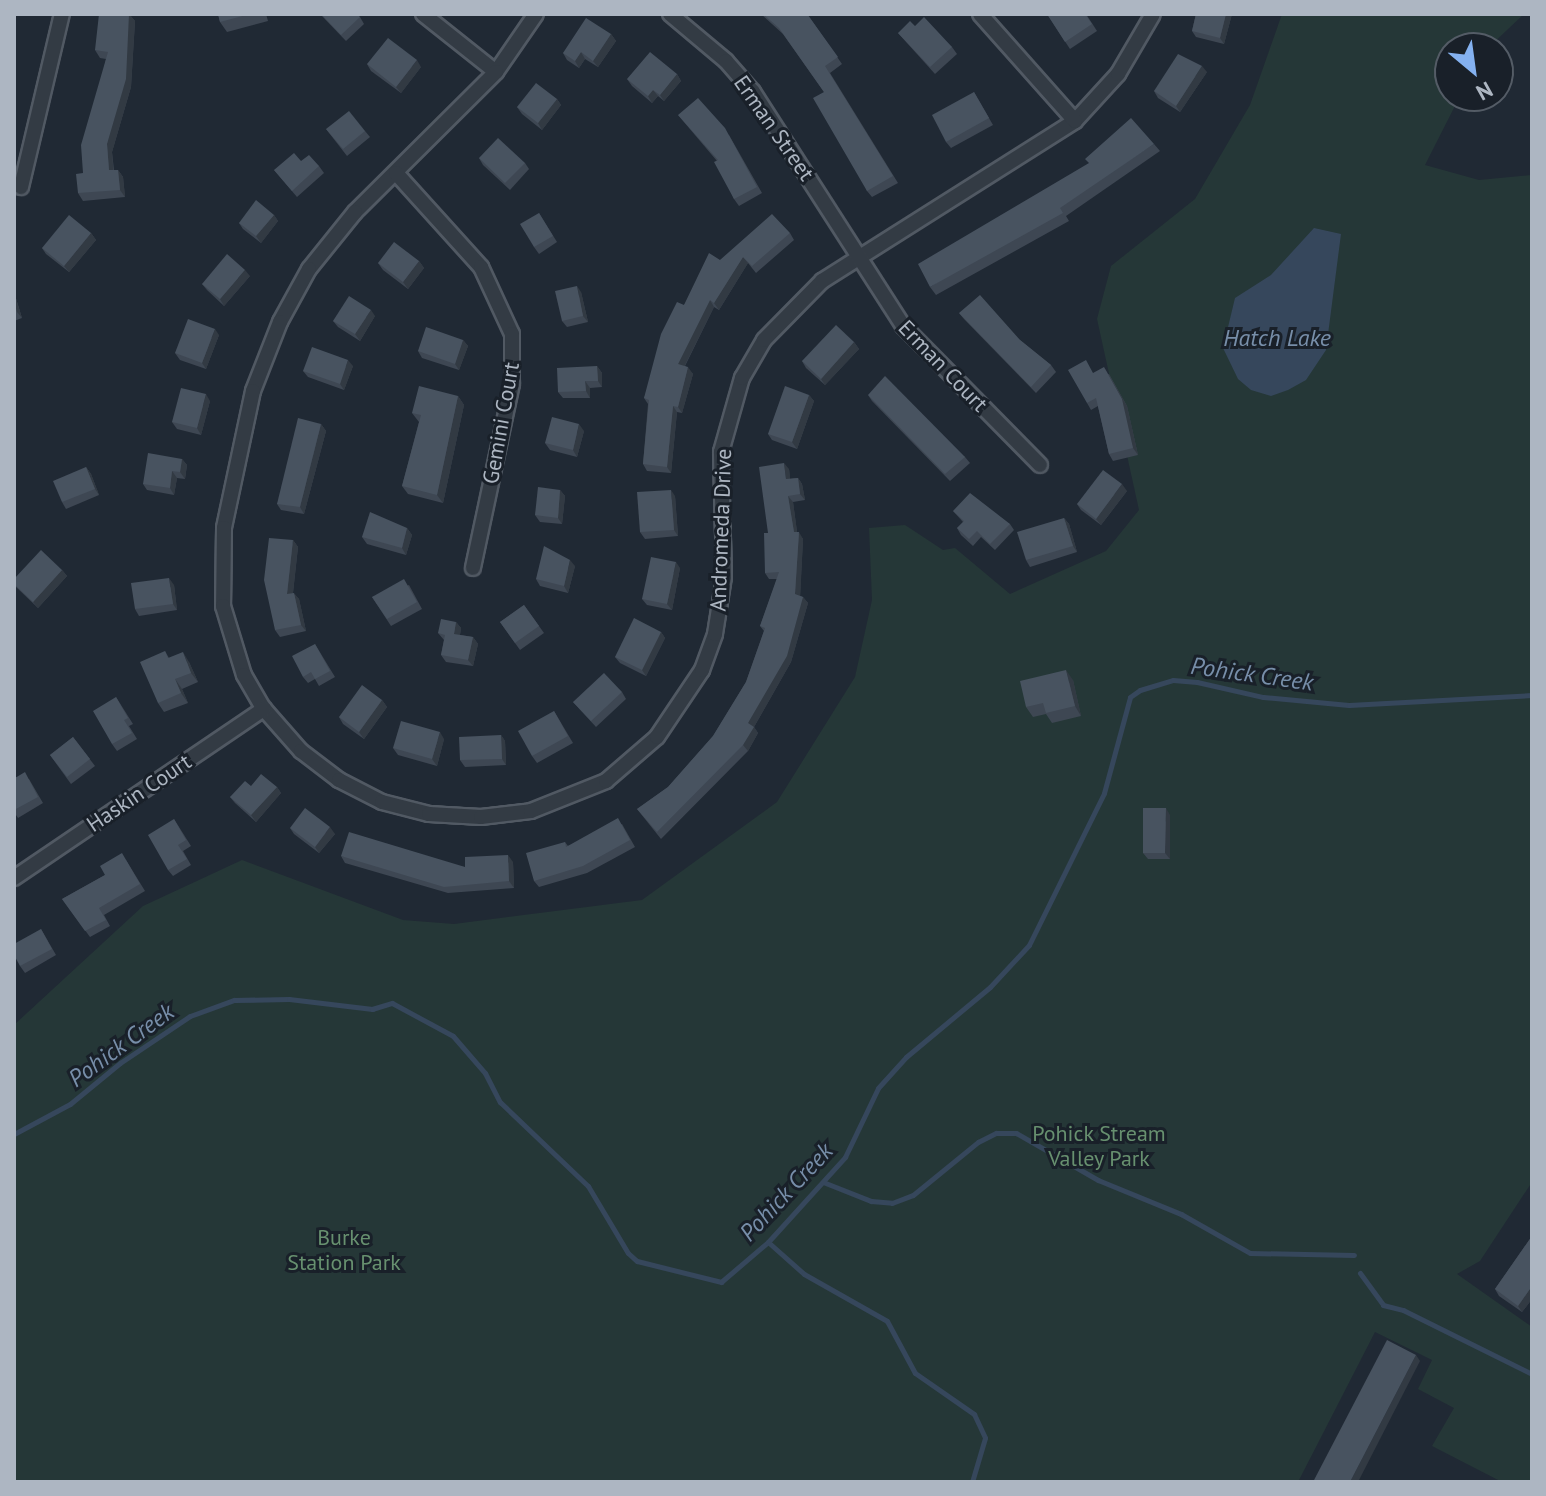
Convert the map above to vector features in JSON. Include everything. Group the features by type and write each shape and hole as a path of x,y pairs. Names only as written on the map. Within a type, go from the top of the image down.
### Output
{"street":[{"path":"21,187 62,14"},
{"path":"423,14 496,72"},
{"name":"Andromeda Drive","path":"536,14 496,72 355,212 309,269 280,322 253,391 220,571 232,641 264,709 301,751 339,780 382,802 429,814 481,817 531,811 580,794 627,766 682,707 715,634 724,577 721,452 742,378 764,340 793,305 858,259 1075,121 1118,74 1153,14"},
{"name":"Erman Street","path":"670,14 726,61 753,92 858,259"},
{"path":"980,14 1075,121"},
{"name":"Gemini Court","path":"396,173 481,267 512,334 512,384 473,568"},
{"name":"Erman Court","path":"858,259 903,326 1040,465"},
{"name":"Haskin Court","path":"14,878 264,709"}],"green space":[{"name":"Pohick Stream Valley Park","path":"1282,14 1524,14 1505,32 1434,32 1434,112 1452,112 1425,165 1479,180 1532,175 1532,1182 1480,1261 1457,1274 1532,1327 1532,1482 1502,1482 1432,1446 1454,1408 1418,1389 1432,1360 1375,1332 1298,1482 14,1482 14,1025 143,906 242,860 403,920 454,924 642,900 777,802 855,677 872,600 869,528 905,525 943,550 955,548 1010,594 1106,551 1139,510 1097,319 1111,266 1195,199 1250,105"}],"water":[{"name":"Hatch Lake","path":"1314,228 1341,234 1326,350 1306,380 1288,390 1271,396 1251,390 1238,379 1223,348 1235,298 1271,275"}],"building":[{"path":"99,14 129,14 126,79 107,144 109,170 118,170 120,190 78,193 76,174 83,173 81,145 108,52 95,50"},
{"path":"218,14 250,14 220,22"},
{"path":"321,14 357,14 360,17 341,35"},
{"path":"763,14 807,14 838,57 825,66 893,176 867,191 813,98 824,92 779,28"},
{"path":"1047,14 1085,14 1092,24 1065,42"},
{"path":"1196,14 1226,14 1220,38 1192,31"},
{"path":"924,17 952,47 930,67 898,33 910,21 915,26"},
{"path":"586,18 611,34 593,61 581,52 575,61 563,53"},
{"path":"388,38 417,60 396,87 367,64"},
{"path":"650,52 677,74 660,95 653,90 648,96 627,79"},
{"path":"1178,54 1202,66 1176,106 1154,91"},
{"path":"536,83 557,99 538,123 517,107"},
{"path":"974,92 989,118 946,142 932,115"},
{"path":"698,98 725,128 757,187 734,199 714,162 718,160 678,115"},
{"path":"349,111 365,131 343,149 326,129"},
{"path":"1131,118 1154,144 1060,208 1063,213 930,287 918,264 1089,163 1085,159"},
{"path":"498,138 525,163 505,183 479,158"},
{"path":"294,153 301,161 309,155 319,166 292,191 274,170"},
{"path":"256,200 274,215 256,236 239,223"},
{"path":"539,213 553,236 534,247 520,224"},
{"path":"772,214 790,233 752,266 743,257 714,303 710,300 678,364 688,367 678,407 673,406 667,467 643,464 649,400 644,398 661,334 677,302 684,305 709,253 720,260"},
{"path":"69,215 91,233 64,266 42,248"},
{"path":"394,242 419,261 403,282 378,263"},
{"path":"227,254 245,270 220,299 202,284"},
{"path":"577,286 583,316 562,321 555,291"},
{"path":"980,295 1020,340 1051,365 1031,387 959,313"},
{"path":"349,296 371,310 355,334 333,321"},
{"path":"188,319 215,329 202,363 175,353"},
{"path":"836,325 854,342 821,379 802,361"},
{"path":"426,327 463,340 455,364 418,351"},
{"path":"312,347 348,360 340,384 303,371"},
{"path":"1086,360 1093,373 1104,367 1122,399 1133,448 1109,454 1096,398 1087,403 1068,370"},
{"path":"597,366 598,381 585,381 586,391 558,392 557,368"},
{"path":"885,376 965,457 945,474 868,395"},
{"path":"419,386 458,396 437,495 402,486 421,415 412,413"},
{"path":"785,386 809,395 792,442 768,434"},
{"path":"181,388 206,394 197,428 172,422"},
{"path":"552,417 579,424 573,450 545,443"},
{"path":"298,418 321,424 300,507 277,504"},
{"path":"148,453 182,459 180,472 172,471 170,488 143,484"},
{"path":"784,463 786,479 798,478 800,494 788,496 794,532 799,532 795,594 803,597 787,656 748,723 754,727 743,745 657,832 637,809 668,787 713,736 746,682 765,628 760,626 779,572 765,573 764,533 768,533 759,467"},
{"path":"86,467 95,489 62,502 53,481"},
{"path":"1103,470 1122,484 1096,519 1077,504"},
{"path":"538,487 560,490 558,518 535,515"},
{"path":"671,490 674,530 640,532 637,492"},
{"path":"970,493 1010,524 990,544 977,531 969,539 957,528 964,521 953,511"},
{"path":"370,512 407,528 402,548 362,537"},
{"path":"1064,518 1073,546 1026,560 1017,532"},
{"path":"269,538 293,540 287,594 294,593 301,625 275,630 264,580"},
{"path":"544,546 570,560 564,586 536,579"},
{"path":"41,550 62,570 33,602 14,584 14,579"},
{"path":"651,557 676,562 667,604 642,599"},
{"path":"169,578 173,604 135,609 131,583"},
{"path":"404,579 417,602 387,619 372,597"},
{"path":"524,605 539,626 515,643 500,622"},
{"path":"634,618 661,632 642,670 615,657"},
{"path":"441,619 456,622 454,634 473,637 468,660 441,655 445,635 438,633"},
{"path":"315,644 330,671 315,679 311,672 303,677 292,656"},
{"path":"165,651 168,658 183,652 191,673 175,679 181,693 158,703 140,662"},
{"path":"1066,670 1075,706 1046,713 1043,703 1026,707 1020,681"},
{"path":"604,673 622,692 591,721 573,702"},
{"path":"362,685 382,700 359,732 339,717"},
{"path":"116,697 128,718 124,720 132,733 112,744 93,711"},
{"path":"554,711 568,736 532,756 518,731"},
{"path":"401,721 440,732 432,759 393,748"},
{"path":"501,735 502,759 460,760 459,737"},
{"path":"73,737 90,759 67,777 50,755"},
{"path":"25,772 38,797 14,810 14,776"},
{"path":"261,774 277,787 251,815 230,797 245,781 251,786"},
{"path":"305,808 330,827 315,847 290,828"},
{"path":"1143,808 1166,808 1165,853 1143,853"},
{"path":"618,818 630,840 583,866 534,881 526,853 565,842 566,847"},
{"path":"174,819 186,840 178,845 187,859 168,870 148,835"},
{"path":"349,832 465,867 465,857 508,855 509,881 444,887 341,856"},
{"path":"122,853 140,884 99,908 106,920 85,931 62,899 105,875 100,866"},
{"path":"41,929 52,949 20,966 14,955 14,944"},
{"path":"1532,1236 1532,1286 1518,1306 1495,1289"},
{"path":"1387,1340 1416,1355 1350,1482 1313,1482"}],"waterway":[{"name":"Pohick Creek","path":"14,1134 70,1104 120,1063 190,1016 234,1000 289,999 372,1009 392,1003 453,1036 485,1073 500,1102 588,1186 628,1253 637,1261 721,1282 768,1242 845,1157 878,1088 906,1057 990,987 1029,945 1104,793 1130,697 1140,690 1173,680 1197,682 1263,697 1349,705 1532,695"},
{"path":"823,1182 871,1201 892,1203 913,1195 978,1142 996,1133 1016,1133 1098,1180 1181,1214 1250,1253 1354,1255"},
{"path":"768,1242 804,1274 887,1321 915,1373 974,1414 985,1438 972,1482"},
{"path":"1360,1273 1383,1305 1403,1310 1532,1374"}],"park label":[{"name":"Burke Station Park","path":"344,1250"}]}
